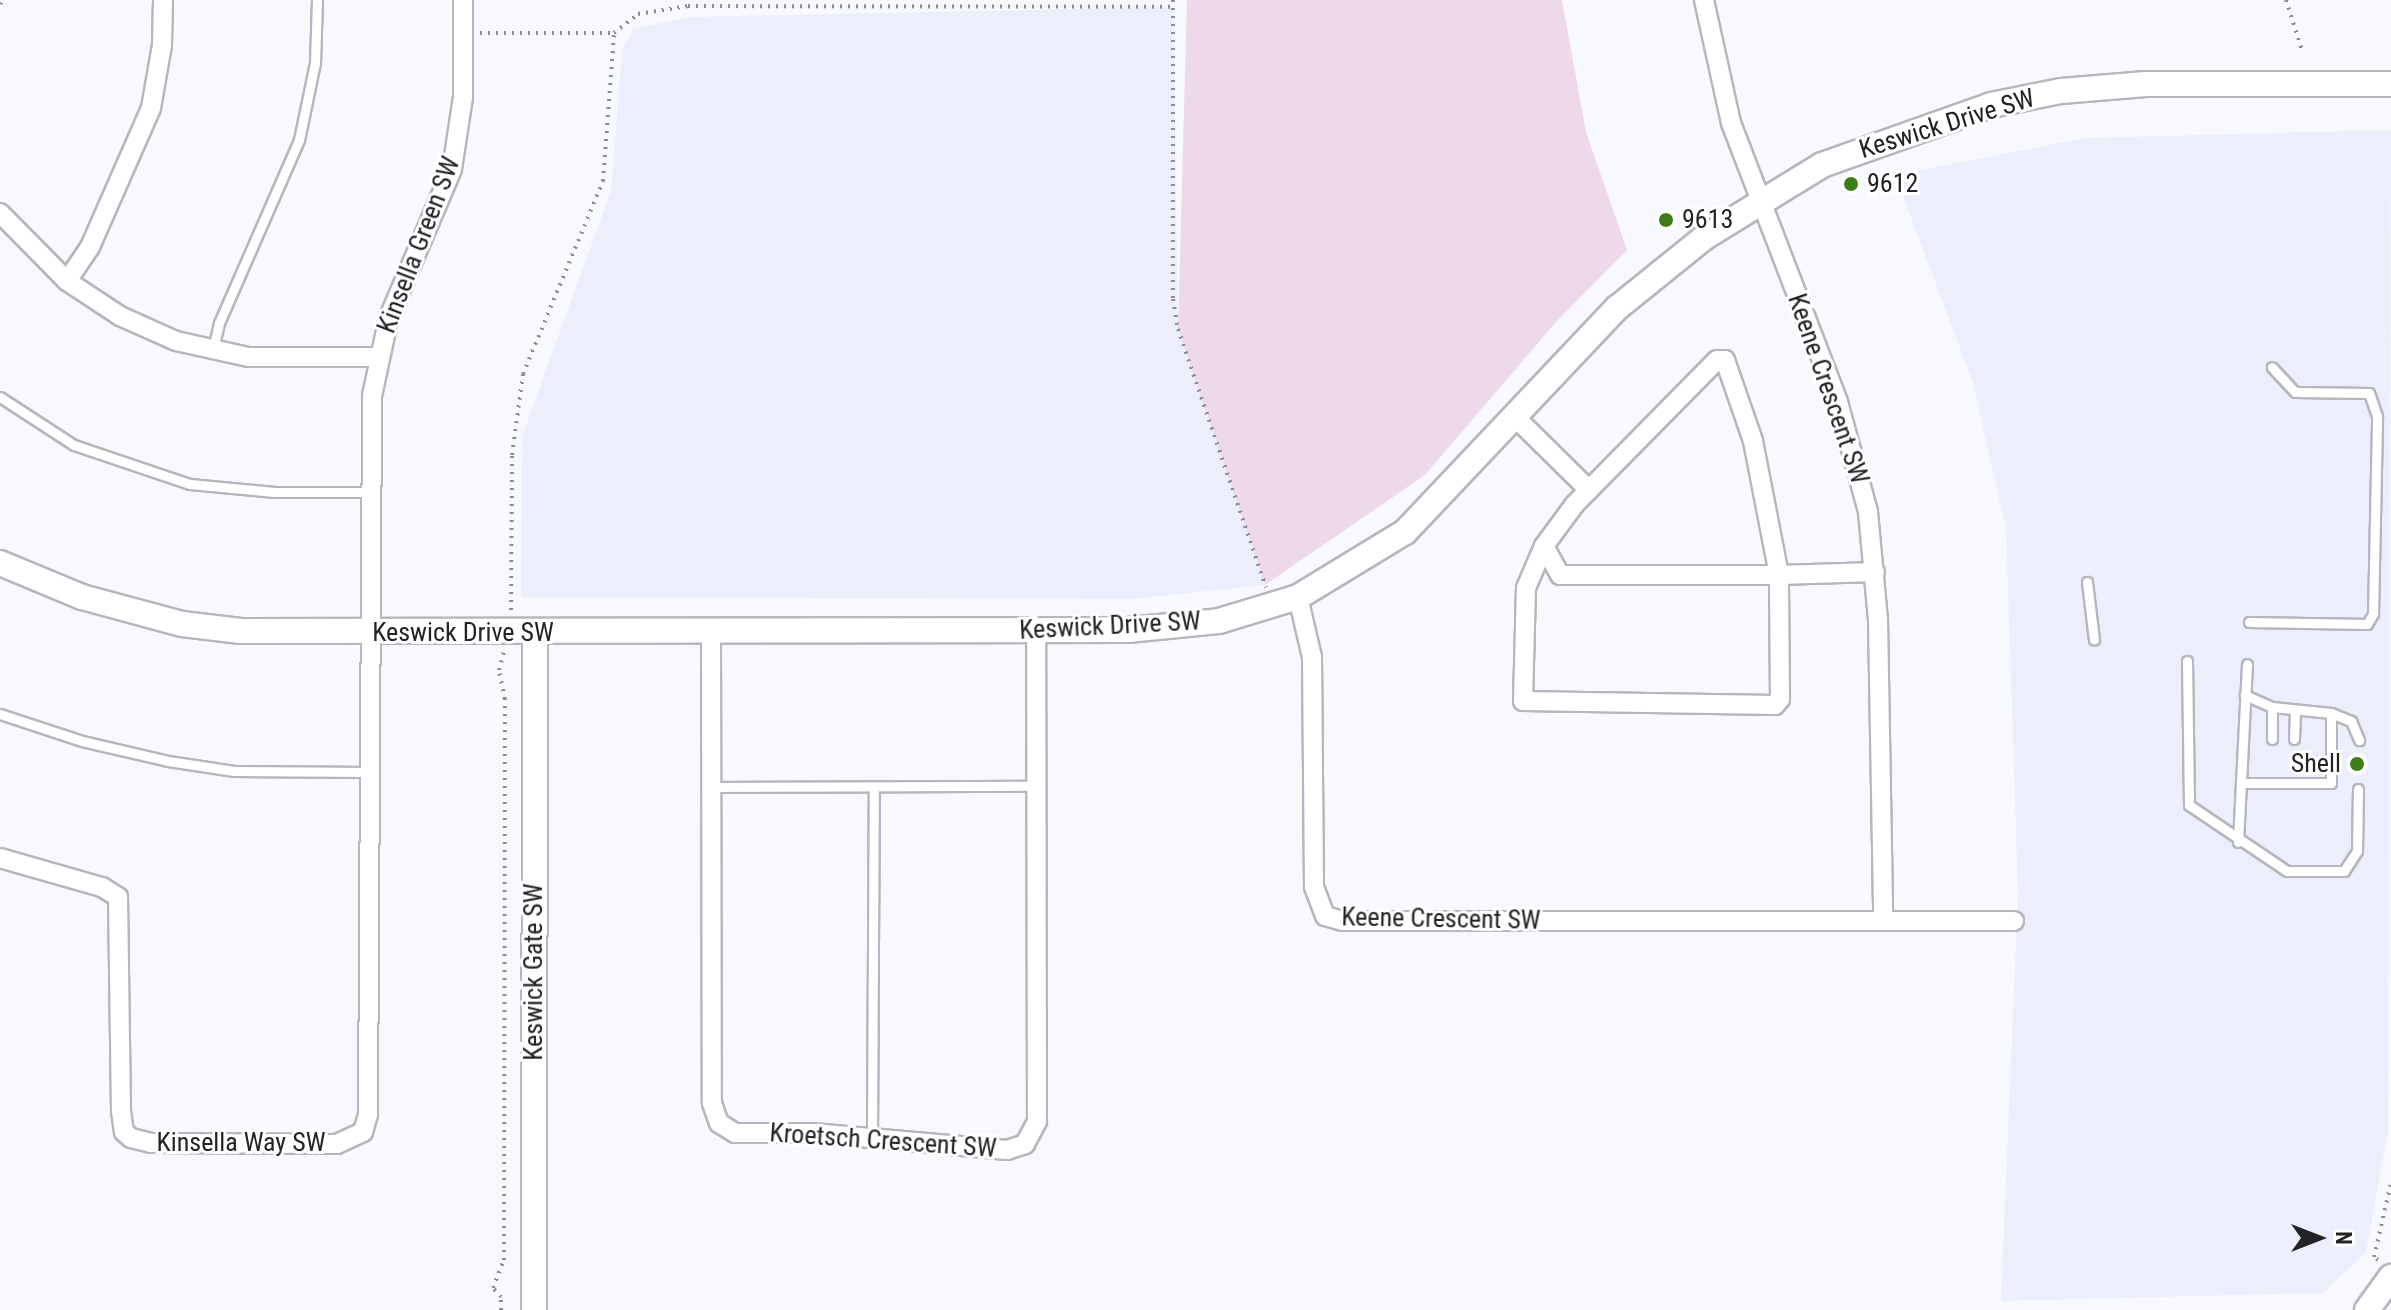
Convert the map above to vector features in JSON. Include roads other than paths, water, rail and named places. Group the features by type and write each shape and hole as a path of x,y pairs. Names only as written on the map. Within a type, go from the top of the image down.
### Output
{"street":[{"path":"67,281 90,247 142,133 158,77 163,0"},
{"name":"Kinsella Green SW","path":"370,633 371,413 378,357 398,293 452,169 462,117 463,0"},
{"name":"Keene Crescent SW","path":"1704,0 1727,109 1851,441 1875,572 1883,920"},
{"name":"Keswick Drive SW","path":"0,563 82,597 182,624 241,631 535,634 1165,628 1270,607 1298,597 1405,532 1617,308 1759,200 1822,165 1902,133 1991,105 2061,91 2146,84 2391,84"},
{"path":"0,213 67,281 150,331 212,351 266,357 378,357"},
{"path":"1717,360 1725,360 1753,441 1779,575 1780,699 1775,705 1523,701 1526,588 1544,546 1589,490 1717,360"},
{"path":"1515,417 1589,490"},
{"path":"1544,546 1560,575 1875,572"},
{"name":"Keene Crescent SW","path":"1298,597 1312,657 1314,887 1325,916 1342,921 2014,921"},
{"name":"Kroetsch Crescent SW","path":"711,632 714,1114 725,1130 735,1133 872,1138 1007,1150 1025,1144 1035,1132 1036,631"},
{"name":"Kinsella Way SW","path":"0,858 102,887 118,897 124,1132 141,1143 345,1143 363,1132 368,1115 370,633"},
{"name":"Keswick Gate SW","path":"534,1310 535,634"},
{"path":"2367,1310 2387,1270"}],"lane":[{"path":"212,351 219,323 299,140 315,63 317,0"},
{"path":"2249,622 2367,624 2373,614 2377,416 2369,393 2295,392 2272,367"},
{"path":"0,397 74,445 190,484 275,492 370,492"},
{"path":"2087,582 2094,640"},
{"path":"2187,661 2189,805 2238,842 2287,871 2344,871 2357,851 2358,789"},
{"path":"2238,842 2247,664"},
{"path":"2245,695 2272,707 2331,713 2351,721 2359,740"},
{"path":"2272,707 2272,739"},
{"path":"2294,739 2295,711"},
{"path":"2241,783 2331,783 2331,713"},
{"path":"0,714 82,741 179,763 234,771 369,772"},
{"path":"2272,770 2272,782"},
{"path":"2294,782 2295,770"},
{"path":"712,787 1036,786"},
{"path":"872,1138 874,787"}],"place":[{"name":"9612","path":"1851,184"},
{"name":"9613","path":"1666,220"},
{"name":"Shell","path":"2357,764"}]}
